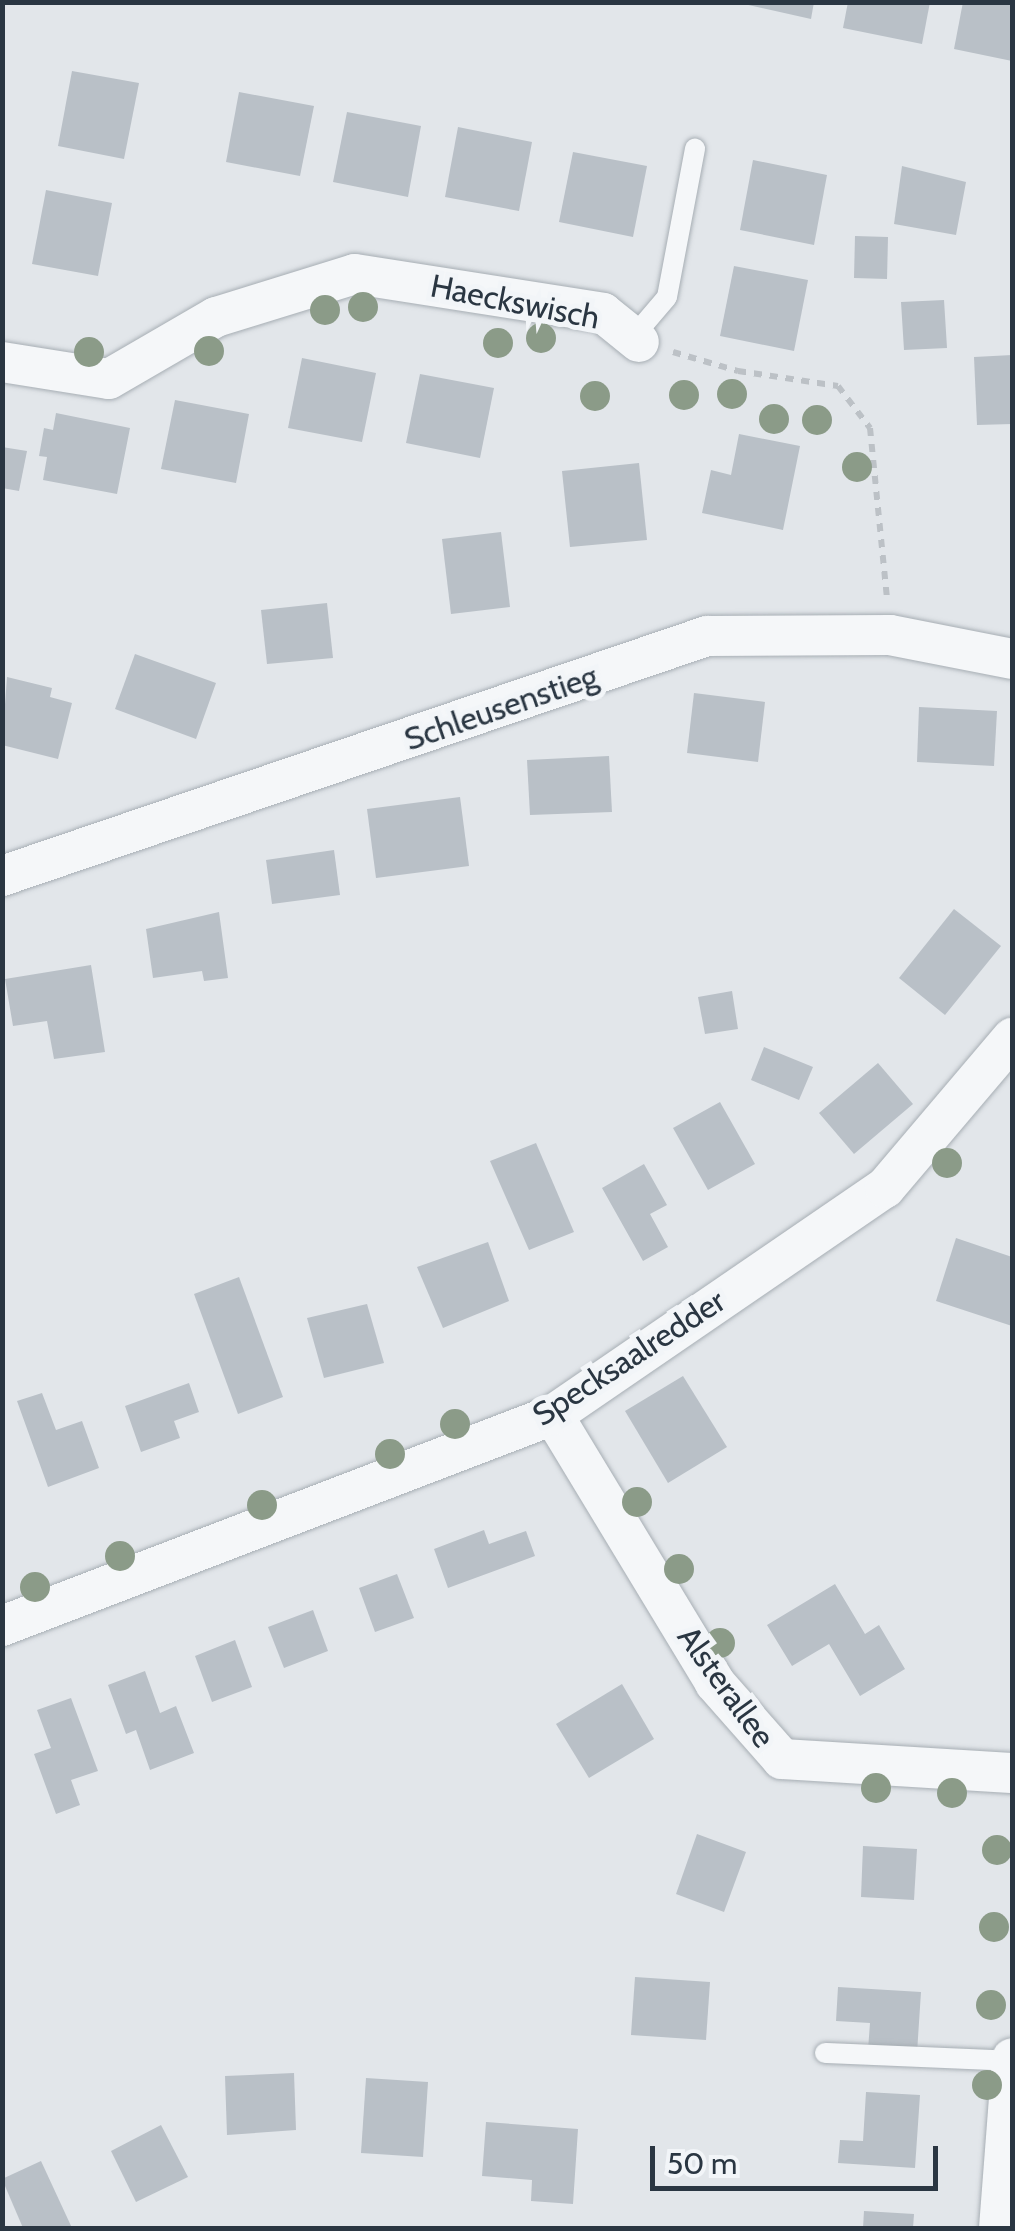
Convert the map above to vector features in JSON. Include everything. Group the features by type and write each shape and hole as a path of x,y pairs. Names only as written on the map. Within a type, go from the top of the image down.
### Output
{"street":[{"name":"Haeckswisch","path":"2,362 109,378 216,318 355,274 603,313 636,340"},
{"name":"Schleusenstieg","path":"2,876 707,636 890,635 1012,659"},
{"name":"Specksaalredder","path":"2,1626 553,1415 885,1188 1012,1038"},
{"name":"Alsterallee","path":"553,1415 715,1683 782,1760 1012,1773"},
{"path":"999,2228 1012,2059"}],"lane":[{"path":"636,340 667,297 695,149"},
{"path":"825,2053 1012,2059"}],"path":[{"name":"Haeckswisch","path":"636,340 738,372 838,386 870,428 890,635"}],"building":[{"path":"735,2 814,2 811,19"},
{"path":"848,2 930,2 922,44 843,28"},
{"path":"963,2 1012,2 1012,61 954,49"},
{"path":"72,71 139,83 124,159 58,146"},
{"path":"239,92 314,106 300,176 226,162"},
{"path":"347,112 421,126 408,197 333,182"},
{"path":"458,127 532,142 519,211 445,197"},
{"path":"573,152 647,166 633,237 559,222"},
{"path":"753,160 827,175 814,245 740,230"},
{"path":"902,166 966,182 956,235 894,224"},
{"path":"46,190 112,203 98,276 32,264"},
{"path":"855,236 888,237 887,279 854,278"},
{"path":"734,266 808,280 794,351 720,336"},
{"path":"944,300 947,348 904,350 901,302"},
{"path":"1012,355 1012,424 977,425 974,357"},
{"path":"302,358 376,373 362,442 288,428"},
{"path":"420,374 494,388 480,458 406,443"},
{"path":"175,400 249,414 236,483 161,469"},
{"path":"56,413 130,428 117,494 43,480 47,457 39,456 44,428 53,430"},
{"path":"739,434 800,446 783,530 702,513 711,470 731,475"},
{"path":"2,447 27,451 19,491 2,488"},
{"path":"639,463 647,540 570,547 562,471"},
{"path":"501,532 510,607 451,614 442,539"},
{"path":"327,603 333,658 267,664 261,610"},
{"path":"135,654 216,683 196,739 115,709"},
{"path":"7,677 52,688 50,697 72,703 58,759 2,745"},
{"path":"694,693 765,702 758,762 687,753"},
{"path":"919,707 997,711 994,766 917,762"},
{"path":"609,756 612,812 530,815 527,760"},
{"path":"460,797 469,866 376,878 367,809"},
{"path":"334,850 340,895 272,904 266,860"},
{"path":"954,909 1001,946 945,1015 899,978"},
{"path":"219,912 228,978 204,981 202,971 153,978 146,929"},
{"path":"91,965 105,1052 54,1059 47,1021 13,1026 5,979"},
{"path":"732,991 738,1029 705,1034 698,997"},
{"path":"764,1047 813,1067 799,1100 751,1080"},
{"path":"878,1063 913,1104 854,1154 819,1113"},
{"path":"720,1102 755,1164 708,1190 673,1128"},
{"path":"536,1143 574,1232 529,1250 490,1161"},
{"path":"644,1164 667,1205 650,1214 668,1247 643,1261 602,1188"},
{"path":"956,1238 1012,1257 1012,1326 936,1301"},
{"path":"488,1242 509,1301 443,1328 417,1267"},
{"path":"239,1277 283,1397 238,1414 194,1294"},
{"path":"367,1304 384,1363 324,1378 307,1318"},
{"path":"683,1376 727,1447 668,1483 625,1411"},
{"path":"189,1383 199,1412 174,1421 180,1438 141,1452 125,1406"},
{"path":"42,1393 56,1430 82,1421 99,1468 48,1487 17,1401"},
{"path":"484,1530 489,1544 526,1531 535,1556 448,1588 434,1549"},
{"path":"397,1574 414,1618 375,1632 359,1588"},
{"path":"835,1584 865,1634 879,1625 905,1669 860,1696 829,1644 792,1666 767,1625"},
{"path":"313,1610 328,1651 284,1668 268,1627"},
{"path":"235,1640 252,1687 212,1702 195,1656"},
{"path":"145,1671 160,1713 176,1706 194,1753 150,1770 136,1730 126,1734 108,1685"},
{"path":"622,1684 654,1739 589,1778 556,1724"},
{"path":"71,1698 98,1771 71,1780 80,1805 56,1814 34,1754 51,1748 37,1710"},
{"path":"697,1834 746,1852 724,1912 676,1894"},
{"path":"863,1846 917,1849 914,1900 861,1897"},
{"path":"635,1977 710,1982 706,2040 631,2035"},
{"path":"838,1987 921,1992 917,2053 868,2050 870,2023 836,2021"},
{"path":"294,2073 296,2130 227,2135 225,2076"},
{"path":"366,2078 428,2082 423,2157 361,2153"},
{"path":"866,2092 920,2095 915,2168 838,2163 840,2140 863,2141"},
{"path":"486,2122 578,2129 573,2204 531,2201 532,2180 482,2176"},
{"path":"161,2125 188,2177 136,2202 111,2151"},
{"path":"41,2161 72,2228 23,2228 2,2179"},
{"path":"864,2211 914,2214 913,2228 863,2228"}]}
